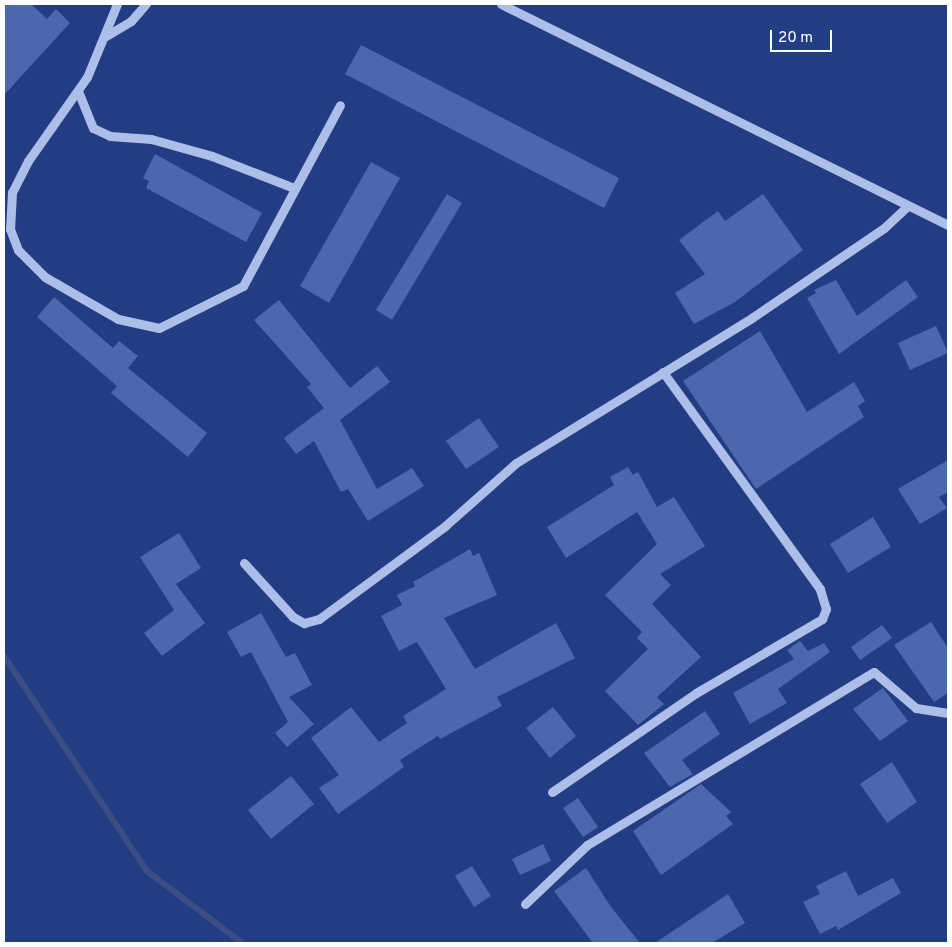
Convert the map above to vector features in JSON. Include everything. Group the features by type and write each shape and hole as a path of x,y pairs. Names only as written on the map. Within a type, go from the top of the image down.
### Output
{"street":[{"path":"117,4 106,36 78,91 28,161 12,192 10,229 18,250 45,277 118,319 159,328 242,286 340,104"},
{"path":"106,36 131,22 146,4"},
{"path":"501,4 948,225"},
{"path":"78,91 93,128 110,136 152,139 212,156 294,188"},
{"path":"244,562 293,617 304,623 319,619 445,526 516,463 663,372 884,228 908,206"},
{"path":"552,792 696,693 822,619 826,610 820,589 663,372"},
{"path":"525,904 587,845 874,672 916,708 948,713"}],"building":[{"path":"4,4 31,4 47,19 56,9 70,23 4,95"},
{"path":"361,45 619,178 604,208 345,74"},
{"path":"155,154 262,213 246,242 146,188 149,181 143,178"},
{"path":"371,162 400,178 329,303 300,286"},
{"path":"447,194 462,203 392,320 376,310"},
{"path":"763,194 803,250 735,302 694,324 675,293 705,274 679,240 718,211 725,221"},
{"path":"836,280 857,316 906,280 918,297 839,354 807,298 816,293 814,290"},
{"path":"54,297 113,348 119,341 138,356 128,368 207,433 188,457 111,393 117,386 37,317"},
{"path":"279,300 350,388 377,366 390,382 340,420 377,489 412,468 424,486 368,521 348,489 341,492 314,441 296,454 284,438 324,408 307,387 311,384 254,320"},
{"path":"936,326 948,353 910,370 898,343"},
{"path":"760,331 807,412 854,382 865,401 858,406 864,417 756,489 683,381"},
{"path":"479,418 499,447 466,469 446,441"},
{"path":"948,460 948,492 939,497 947,508 920,524 898,489"},
{"path":"628,467 633,475 638,472 657,507 674,497 705,546 660,574 671,585 652,604 701,657 657,697 664,704 638,725 605,691 648,649 637,638 642,632 605,595 657,544 637,512 566,558 547,527 614,485 610,477"},
{"path":"873,517 891,547 848,573 830,544"},
{"path":"179,533 201,568 176,584 205,623 162,656 144,633 174,610 140,557"},
{"path":"470,549 473,556 479,553 497,595 444,618 475,669 556,623 575,658 497,697 502,706 440,739 438,736 400,760 404,767 338,814 319,788 339,775 311,738 351,707 379,742 407,723 403,716 446,689 417,642 399,651 381,616 402,605 397,595 415,586 413,582"},
{"path":"261,613 286,657 295,653 312,685 289,697 314,724 287,747 275,733 288,722 251,652 241,657 227,632"},
{"path":"931,622 948,648 948,693 934,702 894,645"},
{"path":"882,625 892,638 860,660 851,647"},
{"path":"800,641 808,651 824,643 830,652 778,689 787,703 750,724 733,693 794,659 787,650"},
{"path":"883,688 908,721 880,741 853,709"},
{"path":"553,707 576,736 550,758 526,728"},
{"path":"705,711 720,734 682,760 693,774 670,787 644,753"},
{"path":"892,762 917,802 887,823 860,784"},
{"path":"291,776 314,804 271,839 248,810"},
{"path":"701,784 731,812 726,816 733,824 661,875 633,831"},
{"path":"578,798 598,827 583,837 563,808"},
{"path":"543,844 551,861 520,875 512,859"},
{"path":"472,866 491,896 474,907 455,876"},
{"path":"586,868 611,907 640,943 593,943 554,891"},
{"path":"846,871 858,896 893,878 901,893 838,930 836,926 820,934 803,902 820,894 816,886"},
{"path":"728,894 745,923 712,943 655,943"}],"waterway":[{"path":"4,656 147,871 242,943"}]}
